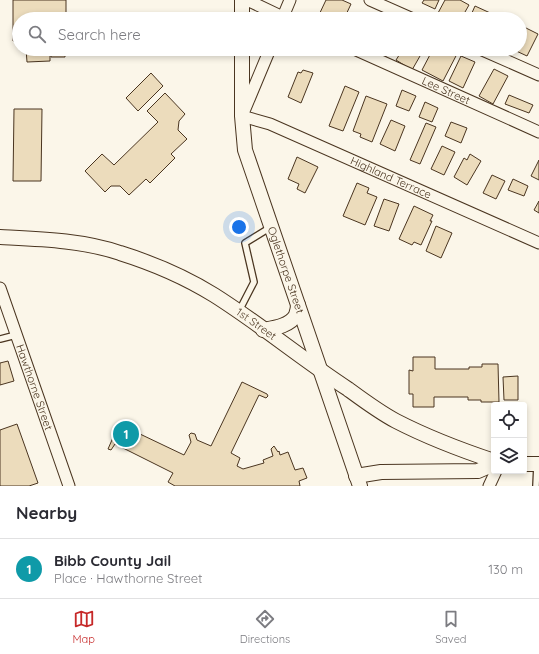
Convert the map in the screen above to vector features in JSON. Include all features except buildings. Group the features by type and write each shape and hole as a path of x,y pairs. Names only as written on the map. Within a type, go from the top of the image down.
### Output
{"street":[{"path":"242,0 242,12"},
{"path":"247,0 272,12"},
{"path":"286,12 290,0"},
{"path":"370,0 397,12"},
{"name":"Oglethorpe Street","path":"242,56 242,116 245,150 358,481"},
{"path":"242,116 267,56"},
{"name":"Lee Street","path":"370,56 539,132"},
{"path":"496,56 539,75"},
{"name":"Highland Terrace","path":"242,116 270,124 539,243"},
{"name":"1st Street","path":"0,237 30,238 81,244 119,252 190,282 213,295 322,372 395,421 448,444 491,460"},
{"name":"Hawthorne Street","path":"0,288 2,299 69,486"},
{"path":"263,330 288,323 296,316 298,305"},
{"path":"358,481 381,472 478,471 491,465"},
{"path":"489,486 495,474"}],"lane":[{"path":"238,312 254,282 245,243 271,227"},
{"path":"0,340 16,335"},
{"path":"533,464 536,486"}],"place":[{"name":"Bibb County Jail","path":"126,434"}]}
